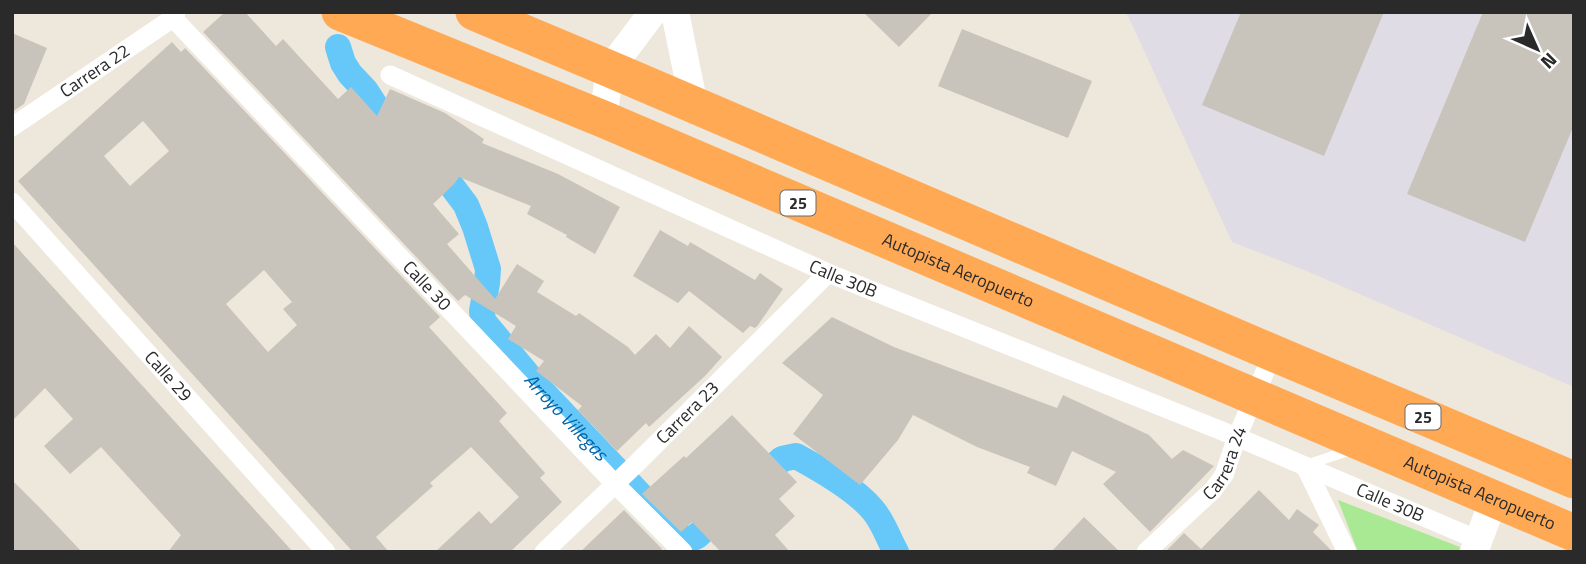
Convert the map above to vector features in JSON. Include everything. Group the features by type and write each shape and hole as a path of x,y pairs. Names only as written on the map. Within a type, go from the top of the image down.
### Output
{"highway":[{"name":"Autopista Aeropuerto","path":"340,12 603,119 1574,533"},
{"name":"25","path":"474,12 1574,480"}],"street":[{"path":"603,119 610,69 653,12"},
{"path":"675,12 694,106"},
{"name":"Carrera 22","path":"12,127 174,15"},
{"name":"Calle 30","path":"174,15 683,552"},
{"name":"Calle 30B","path":"390,75 828,273 1237,437 1476,546"},
{"name":"Calle 29","path":"12,202 326,552"},
{"name":"Carrera 23","path":"544,552 828,273"},
{"name":"Carrera 24","path":"1146,552 1213,490 1224,475 1273,353"},
{"path":"1305,466 1347,552"},
{"path":"1476,546 1494,499"}],"lane":[{"path":"1305,466 1366,445"}],"shaded area":[{"path":"1125,12 1574,12 1574,387 1309,272 1232,242"}],"green space":[{"path":"1338,500 1460,547 1459,552 1358,552"}],"building":[{"path":"225,12 245,12 276,46 283,39 338,99 351,87 377,116 390,89 445,113 484,139 482,143 558,174 620,207 595,254 566,237 567,235 527,214 531,206 459,177 433,204 459,234 447,244 495,299 517,264 544,281 537,292 576,316 579,313 628,347 635,355 656,334 670,348 689,326 722,357 649,427 646,423 617,451 578,410 582,406 536,371 544,361 508,339 516,326 465,295 458,301 203,32"},
{"path":"863,12 933,12 899,47"},
{"path":"1241,12 1384,12 1324,156 1202,105"},
{"path":"1483,12 1574,12 1574,125 1525,242 1407,194"},
{"path":"962,29 1092,81 1068,138 938,86"},
{"path":"12,33 47,48 24,104 12,112"},
{"path":"172,42 181,52 185,48 440,317 429,327 507,413 499,421 545,473 540,478 562,502 510,552 435,552 479,511 491,524 519,497 471,447 430,483 433,486 376,537 389,552 353,552 18,181","holes":["143,121 169,151 130,186 104,156","264,270 292,302 283,309 297,325 268,352 226,304"]},
{"path":"660,230 688,246 690,242 755,280 760,273 783,289 755,328 750,326 743,333 689,291 678,303 633,276"},
{"path":"12,242 293,552 168,552 181,535 101,447 70,474 44,446 73,419 45,388 12,421"},
{"path":"832,317 894,347 1057,408 1063,395 1149,435 1172,459 1183,450 1214,466 1150,532 1103,484 1116,472 1072,451 1056,486 1027,473 1030,467 977,447 913,415 898,440 860,485 793,434 823,395 782,363"},
{"path":"732,415 797,482 779,499 795,516 775,535 790,552 721,552 692,522 681,532 642,494"},
{"path":"12,480 42,510 82,552 12,552"},
{"path":"1259,490 1289,520 1297,509 1319,525 1313,532 1333,552 1167,550 1184,533 1201,549"},
{"path":"624,510 662,549 659,552 580,552"},
{"path":"1084,517 1120,552 1051,552"}],"waterway":[{"name":"Arroyo Villegas","path":"338,47 350,74 366,91 391,130 451,185 466,205 488,269 483,321 538,387 681,538 689,540 697,536 782,459 796,456 836,479 865,501 879,519 896,552"}]}
